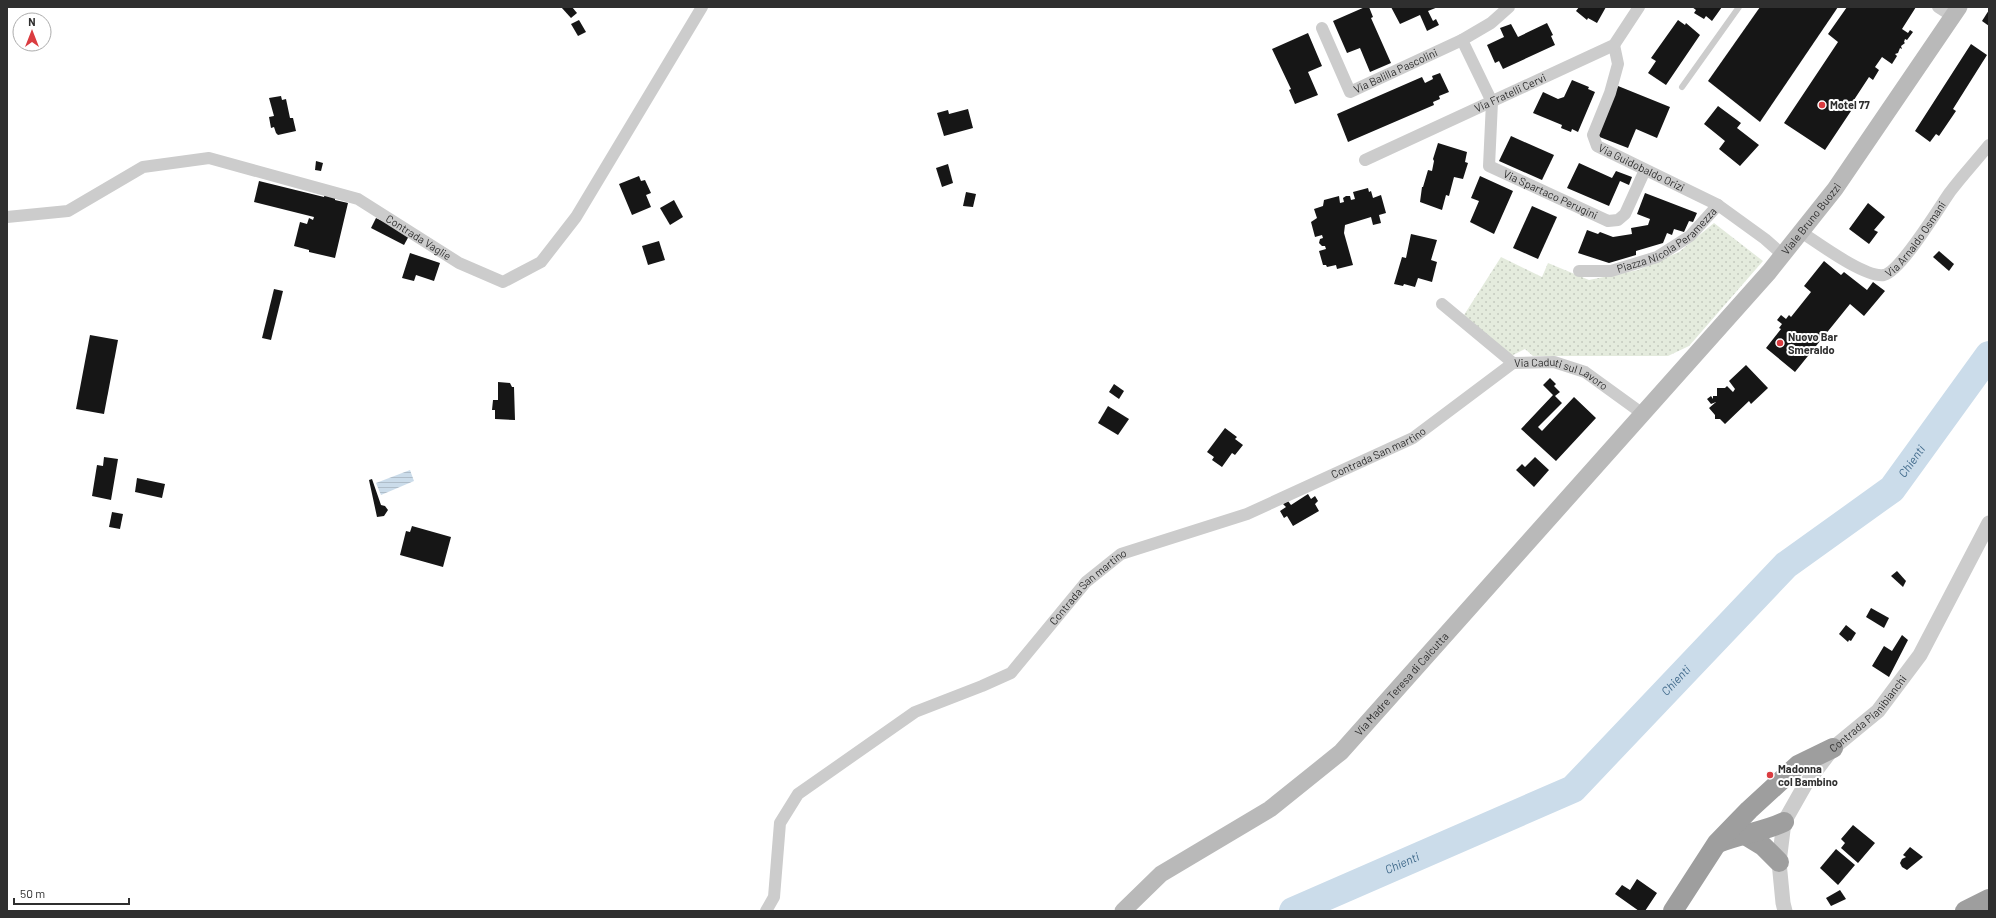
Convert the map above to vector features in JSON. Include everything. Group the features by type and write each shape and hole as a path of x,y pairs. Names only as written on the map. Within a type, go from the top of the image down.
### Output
{"highway":[{"path":"1673,911 1717,844 1749,810 1798,765 1833,748"},
{"path":"1749,810 1766,810 1784,822"},
{"path":"1717,844 1731,838 1766,830 1784,822"},
{"path":"1745,835 1763,846 1779,862"},
{"path":"1965,911 1989,899"}],"main road":[{"name":"Viale Bruno Buozzi","path":"1643,414 1783,255 1835,189 1956,12"},
{"name":"Via Madre Teresa di Calcutta","path":"1124,911 1161,874 1270,809 1341,752 1643,414"}],"street":[{"name":"Contrada Vaglie","path":"7,217 68,211 143,167 209,158 358,199 459,263 503,282 541,262 576,217 702,7"},
{"name":"Via Balilla Pascolini","path":"1322,28 1350,92 1462,40 1491,23 1509,7"},
{"path":"1614,45 1639,7"},
{"path":"1938,7 1956,12"},
{"path":"1462,40 1492,102"},
{"name":"Via Fratelli Cervi","path":"1365,160 1614,45"},
{"name":"Via Guidobaldo Orizi","path":"1614,45 1618,64 1610,93 1593,135 1597,146 1718,205"},
{"name":"Via Spartaco Perugini","path":"1492,102 1489,166 1608,221 1618,220 1625,214 1645,170"},
{"name":"Via Arnaldo Osmani","path":"1801,232 1861,270 1883,275 1894,270 1951,191 1989,145"},
{"name":"Piazza Nicola Peramezza","path":"1579,271 1611,271 1657,257 1690,236 1718,205 1765,239 1783,255"},
{"name":"Via Caduti sul Lavoro","path":"1442,304 1514,363 1554,362 1585,372 1643,414"},
{"name":"Contrada San martino","path":"766,911 774,897 780,823 798,794 915,712 1011,673 1086,582 1121,554 1247,514 1413,438 1514,363"},
{"name":"Contrada Pianibianchi","path":"1785,911 1779,862 1784,822 1805,785 1833,748 1878,711 1920,654 1989,523"}],"lane":[{"path":"1682,87 1738,7"}],"shaded area":[{"path":"1714,223 1763,261 1689,346 1668,356 1533,356 1525,349 1509,357 1464,315 1501,257 1542,277 1548,263 1589,280 1638,270 1679,252"}],"water":[{"path":"410,470 414,481 381,495 376,483"}],"building":[{"path":"561,7 572,7 577,13 571,18"},
{"path":"1365,7 1369,7 1373,17 1371,18 1391,63 1370,72 1360,48 1347,53 1333,21"},
{"path":"1391,7 1438,7 1428,11 1433,21 1436,19 1439,25 1427,31 1420,15 1400,24"},
{"path":"1579,7 1606,7 1597,23 1588,18 1587,20 1576,11"},
{"path":"1692,7 1722,7 1712,21 1706,16 1704,19 1694,13 1696,10"},
{"path":"1760,7 1838,7 1760,122 1708,81"},
{"path":"1847,7 1916,7 1902,29 1908,33 1910,30 1913,32 1907,40 1905,39 1905,43 1901,46 1902,49 1900,48 1898,53 1895,54 1897,56 1892,64 1882,57 1875,67 1879,70 1873,80 1869,77 1850,106 1853,108 1825,150 1784,123 1838,42 1828,34"},
{"path":"1989,10 1989,26 1982,21"},
{"path":"579,20 586,32 578,36 571,24"},
{"path":"1678,20 1685,25 1686,23 1700,35 1666,85 1648,73 1656,61 1651,58"},
{"path":"1547,23 1553,35 1551,36 1555,45 1503,69 1499,61 1495,63 1487,45 1504,37 1500,28 1511,24 1518,37"},
{"path":"1308,33 1322,66 1308,72 1318,95 1295,104 1289,90 1291,89 1272,49"},
{"path":"1971,44 1987,55 1953,109 1956,111 1939,136 1936,134 1930,142 1915,131"},
{"path":"1440,73 1449,92 1439,96 1440,99 1433,102 1434,105 1348,142 1337,114 1422,77 1425,83 1433,79 1432,76"},
{"path":"1572,80 1589,87 1588,89 1595,92 1578,132 1572,129 1571,132 1561,128 1562,125 1533,113 1543,92 1558,99 1564,97"},
{"path":"1618,86 1670,107 1657,138 1636,129 1628,148 1597,136"},
{"path":"281,96 282,100 286,99 290,118 293,118 296,131 278,135 274,127 271,128 269,117 274,116 269,98"},
{"path":"1718,106 1741,123 1737,128 1759,145 1740,166 1719,149 1725,141 1704,124"},
{"path":"968,109 973,128 944,136 937,113 948,110 949,114"},
{"path":"1511,136 1554,155 1542,180 1499,161"},
{"path":"1438,143 1467,152 1465,162 1468,163 1463,179 1454,177 1449,196 1446,195 1442,210 1420,202 1422,187 1428,170 1432,171 1433,159"},
{"path":"316,161 323,163 321,171 315,170"},
{"path":"1579,163 1612,178 1616,171 1632,177 1629,185 1620,181 1609,206 1567,188"},
{"path":"948,164 953,183 942,187 936,168"},
{"path":"639,176 641,181 645,180 651,193 646,195 651,207 632,215 619,184"},
{"path":"1480,176 1513,191 1494,234 1470,222 1479,201 1471,198"},
{"path":"259,181 324,197 325,194 335,196 335,200 348,203 335,258 309,252 309,250 294,246 300,222 307,224 309,218 313,220 314,217 254,202"},
{"path":"1368,188 1369,192 1371,191 1373,198 1381,195 1386,213 1379,215 1381,223 1373,225 1371,217 1345,225 1344,233 1353,265 1337,269 1336,265 1327,267 1326,265 1323,265 1319,251 1326,249 1325,246 1322,246 1319,243 1320,239 1323,238 1322,235 1315,237 1311,222 1317,218 1314,209 1323,206 1324,200 1339,196 1340,203 1344,202 1343,198 1346,196 1350,196 1351,200 1355,199 1353,192"},
{"path":"966,192 976,194 973,207 963,206"},
{"path":"1645,193 1697,213 1693,222 1689,221 1684,232 1674,229 1672,235 1667,233 1663,243 1636,251 1636,255 1609,263 1578,253 1587,230 1598,234 1600,232 1613,237 1632,234 1631,228 1648,225 1650,219 1637,214"},
{"path":"674,200 683,217 670,225 660,208"},
{"path":"1868,203 1885,217 1874,230 1878,232 1869,244 1849,229"},
{"path":"1532,206 1557,217 1538,259 1513,248"},
{"path":"376,218 410,234 404,245 371,228"},
{"path":"1411,234 1437,240 1431,260 1437,262 1432,282 1418,278 1415,287 1404,284 1403,286 1394,284 1402,257 1406,258"},
{"path":"659,241 665,260 648,265 642,246"},
{"path":"1939,251 1954,264 1949,271 1933,257"},
{"path":"410,253 440,263 434,281 416,275 414,281 402,278"},
{"path":"1824,261 1841,275 1844,272 1867,290 1873,282 1885,291 1864,316 1850,304 1795,372 1766,348 1781,329 1779,328 1782,324 1777,320 1781,315 1786,319 1789,315 1791,317 1811,292 1804,286"},
{"path":"274,289 283,291 271,340 262,338"},
{"path":"90,335 118,340 104,414 76,409"},
{"path":"1746,365 1768,388 1751,404 1749,401 1725,424 1720,419 1715,419 1715,415 1709,408 1716,402 1711,404 1707,399 1711,396 1713,399 1713,396 1717,396 1717,388 1725,388 1727,386 1733,392 1735,389 1729,381"},
{"path":"1550,378 1556,384 1554,386 1560,392 1555,396 1562,403 1538,427 1542,431 1574,397 1596,418 1556,461 1521,429 1553,395 1543,385"},
{"path":"498,382 510,383 512,387 514,387 515,420 495,419 495,410 492,410 493,400 498,400"},
{"path":"1114,384 1124,391 1119,399 1109,392"},
{"path":"1108,406 1129,419 1118,435 1098,423"},
{"path":"1225,428 1237,437 1235,439 1243,445 1235,455 1232,453 1222,467 1212,460 1214,457 1207,452"},
{"path":"104,457 118,459 111,500 92,496 97,465 103,466"},
{"path":"1535,457 1549,470 1534,487 1516,470 1522,464 1525,467"},
{"path":"137,478 165,484 162,498 135,492"},
{"path":"372,479 381,505 385,506 388,510 384,516 377,517 369,480"},
{"path":"1308,494 1311,499 1315,496 1318,501 1315,504 1319,511 1293,526 1287,516 1284,518 1280,511 1286,507 1283,504 1288,501 1291,505"},
{"path":"112,512 123,514 120,529 109,527"},
{"path":"412,526 451,537 443,567 400,555 406,531 410,532"},
{"path":"1897,571 1906,581 1903,587 1891,576"},
{"path":"1871,608 1889,618 1884,628 1866,617"},
{"path":"1846,625 1856,633 1851,641 1849,640 1848,642 1839,634"},
{"path":"1902,635 1908,640 1889,677 1872,666 1884,646 1892,651"},
{"path":"1853,825 1875,843 1858,863 1841,848 1845,843 1841,839"},
{"path":"1910,847 1923,857 1907,870 1902,867 1900,863 1902,859 1906,857 1903,855"},
{"path":"1836,849 1855,865 1838,885 1820,868"},
{"path":"1637,879 1657,893 1645,911 1639,911 1615,894 1622,885 1630,890"},
{"path":"1840,890 1846,899 1831,906 1826,898"}],"waterway":[{"name":"Chienti","path":"1293,911 1573,789 1786,565 1892,489 1989,355"}],"place":[{"name":"Motel 77","path":"1822,105"},
{"name":"Nuovo Bar Smeraldo","path":"1780,343"},
{"name":"Madonna col Bambino","path":"1770,775"}]}
